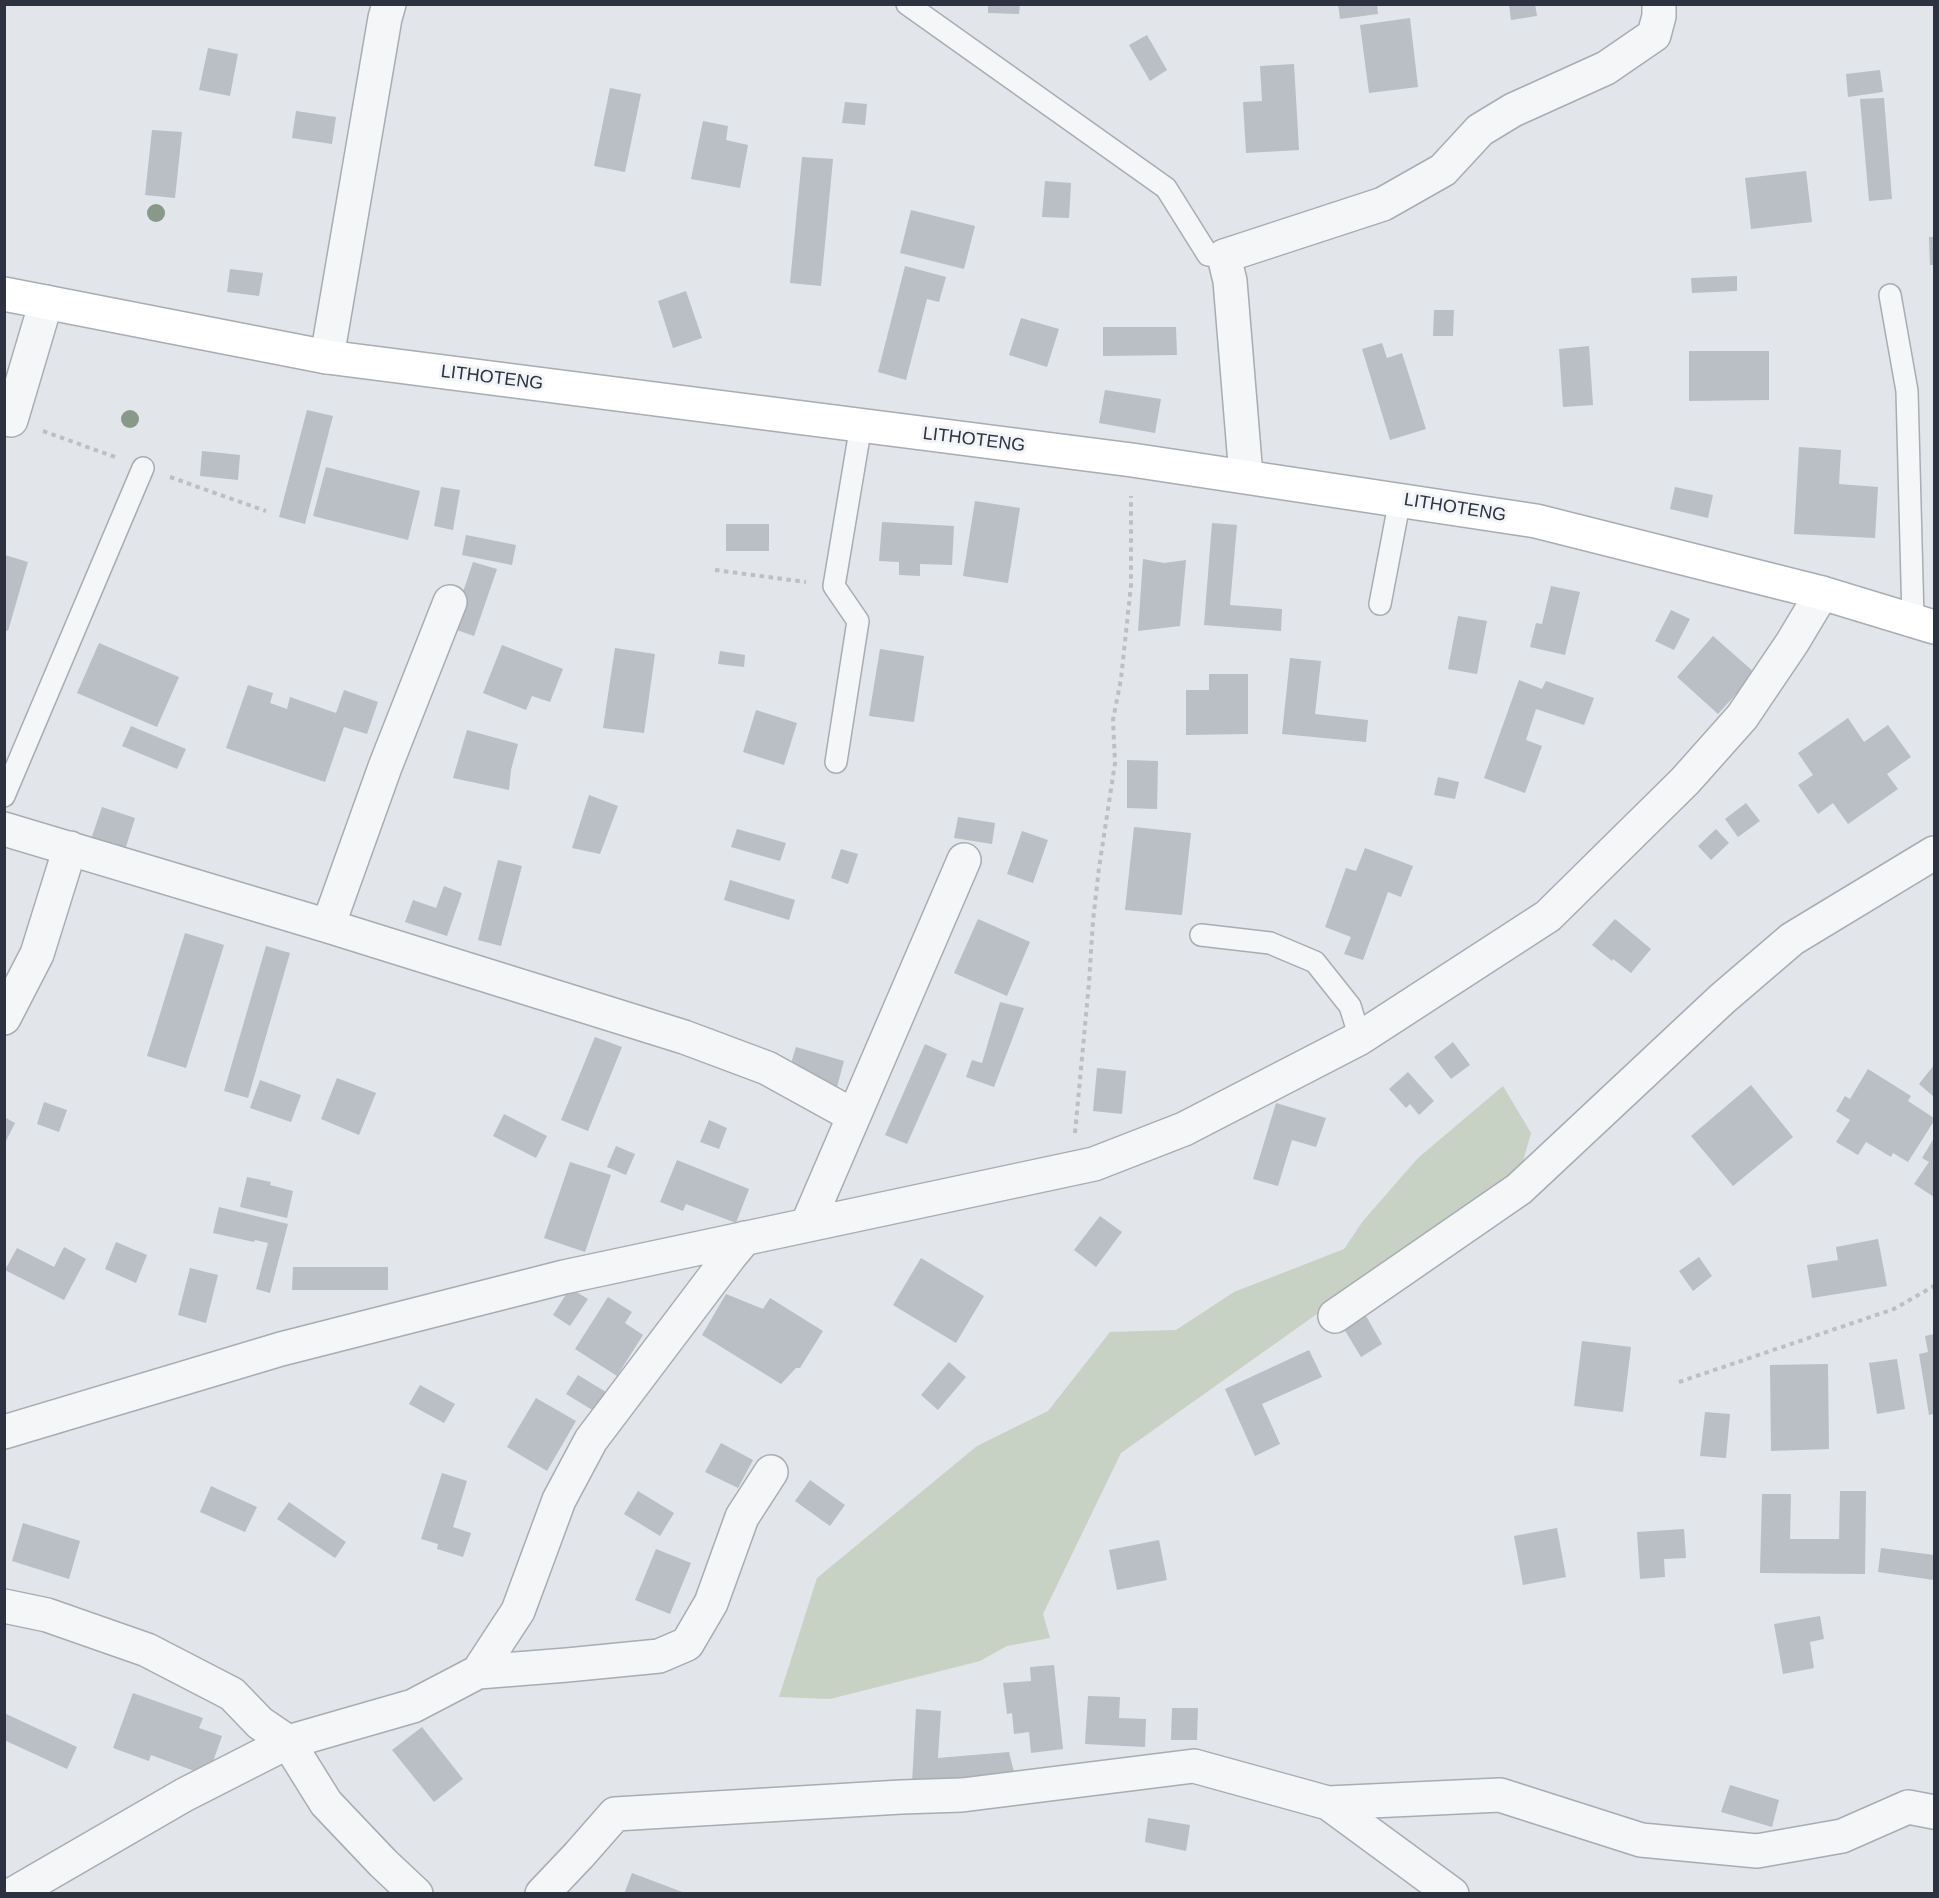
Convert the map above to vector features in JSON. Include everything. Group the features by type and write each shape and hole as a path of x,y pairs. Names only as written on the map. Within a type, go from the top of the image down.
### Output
{"main road":[{"name":"LITHOTENG","path":"4,294 327,357 1132,460 1536,521 1822,593 1924,623"}],"street":[{"path":"327,357 389,4"},
{"path":"1246,476 1230,281 1224,256 1383,204 1443,170 1480,130 1513,110 1606,68 1654,35 1659,16 1659,4"},
{"path":"11,420 46,303"},
{"path":"4,1432 292,1346 564,1277 1094,1164 1184,1129 1360,1038 1548,916 1684,781 1742,717 1792,643 1822,593"},
{"path":"328,926 385,767 450,603"},
{"path":"4,829 328,926 684,1037 767,1068 854,1116"},
{"path":"4,1018 37,954 70,848"},
{"path":"1335,1316 1519,1189 1714,1007 1792,939 1935,853"},
{"path":"807,1225 964,860"},
{"path":"478,1671 518,1611 559,1500 591,1440 746,1238"},
{"path":"13,1893 184,1795 288,1742 413,1706 478,1671 659,1656 687,1644 711,1602 742,1518 771,1472"},
{"path":"4,1606 46,1615 147,1650 232,1694 260,1723 288,1742 326,1803 383,1863 416,1893"},
{"path":"542,1893 615,1814 962,1795 1194,1766 1328,1803 1500,1795 1641,1840 1757,1851 1842,1836 1908,1807 1935,1812"},
{"path":"1328,1803 1452,1893"}],"lane":[{"path":"907,4 1166,188 1208,255 1224,256"},
{"path":"1890,295 1907,391 1924,623"},
{"path":"836,762 858,621 834,586 861,425"},
{"path":"4,796 143,468"},
{"path":"1380,604 1400,499"},
{"path":"1202,935 1270,944 1315,962 1350,1006 1360,1038"}],"path":[{"path":"1069,1169 1077,1119 1099,868 1115,763 1113,720 1121,679 1131,585 1132,460"},
{"path":"715,570 834,586"},
{"path":"1678,1382 1894,1309 1935,1286"}],"green space":[{"path":"1503,1086 1531,1133 1515,1190 1331,1304 1121,1453 1043,1614 1050,1638 1007,1646 980,1661 830,1699 779,1697 817,1578 977,1446 1048,1411 1110,1332 1176,1330 1234,1292 1344,1249 1363,1221 1418,1158"}],"building":[{"path":"988,4 1020,4 1019,14 988,13"},
{"path":"1338,4 1377,4 1378,14 1340,19"},
{"path":"1509,4 1535,4 1537,16 1511,20"},
{"path":"1410,18 1418,87 1369,93 1360,25"},
{"path":"1147,35 1167,70 1150,81 1129,45"},
{"path":"208,48 238,54 230,96 199,90"},
{"path":"1294,64 1299,150 1246,153 1243,102 1262,101 1260,66"},
{"path":"1880,70 1883,92 1848,97 1846,74"},
{"path":"610,88 641,94 625,172 594,166"},
{"path":"1884,98 1892,199 1869,201 1860,99"},
{"path":"845,102 867,104 865,125 842,123"},
{"path":"296,111 336,117 332,144 292,138"},
{"path":"703,121 728,126 726,140 748,145 740,188 691,179"},
{"path":"152,130 182,132 175,198 145,195"},
{"path":"802,157 833,159 821,286 790,283"},
{"path":"1806,171 1812,222 1751,229 1745,178"},
{"path":"1045,181 1071,183 1069,218 1042,217"},
{"path":"911,210 975,226 964,269 900,253"},
{"path":"1929,237 1934,237 1934,265 1930,265"},
{"path":"905,266 946,277 939,302 927,299 906,380 878,372"},
{"path":"230,269 263,273 259,296 227,292"},
{"path":"1737,276 1737,291 1692,293 1691,278"},
{"path":"686,291 702,338 673,348 658,301"},
{"path":"1434,310 1454,310 1453,336 1433,336"},
{"path":"1021,318 1059,329 1047,367 1009,355"},
{"path":"1103,327 1176,327 1177,355 1103,356"},
{"path":"1382,343 1387,358 1402,353 1426,429 1390,440 1362,349"},
{"path":"1589,346 1593,405 1563,407 1559,349"},
{"path":"1689,351 1769,351 1769,400 1689,401"},
{"path":"1105,390 1161,399 1155,433 1099,423"},
{"path":"307,410 333,416 305,524 279,517"},
{"path":"1799,447 1841,450 1839,484 1878,487 1875,538 1794,534"},
{"path":"202,451 240,455 238,480 200,476"},
{"path":"326,467 420,491 408,540 313,516"},
{"path":"441,487 460,490 453,530 434,526"},
{"path":"1675,487 1713,495 1708,518 1670,509"},
{"path":"975,501 1020,508 1008,583 963,576"},
{"path":"882,522 954,526 952,565 920,564 920,576 899,575 899,562 879,561"},
{"path":"1212,523 1237,525 1230,605 1282,609 1281,631 1204,625"},
{"path":"726,524 769,524 769,551 726,551"},
{"path":"466,535 516,545 512,565 462,555"},
{"path":"5,555 28,562 8,631 5,630"},
{"path":"1143,559 1164,563 1186,560 1180,626 1138,631"},
{"path":"473,562 497,569 474,636 451,628"},
{"path":"1551,586 1580,592 1565,655 1530,647 1536,623 1542,624"},
{"path":"1671,610 1690,619 1674,650 1655,641"},
{"path":"1458,616 1487,621 1477,674 1448,669"},
{"path":"1713,636 1755,673 1718,714 1677,677"},
{"path":"99,643 179,677 157,727 77,693"},
{"path":"502,645 563,669 550,702 532,696 526,710 483,693"},
{"path":"615,648 655,654 644,733 603,728"},
{"path":"880,649 924,656 914,722 869,716"},
{"path":"720,651 745,655 744,667 718,664"},
{"path":"1290,658 1321,661 1315,714 1368,720 1366,742 1282,734"},
{"path":"1209,674 1248,674 1248,734 1186,735 1186,690 1209,690"},
{"path":"1519,680 1542,689 1546,681 1594,698 1584,725 1536,709 1526,740 1542,746 1525,793 1484,778"},
{"path":"248,685 273,693 270,703 287,709 290,697 336,713 344,690 378,702 367,734 344,727 325,782 226,748"},
{"path":"756,710 797,723 784,765 743,752"},
{"path":"1848,718 1864,742 1888,725 1911,757 1887,774 1898,789 1848,824 1833,803 1818,814 1798,785 1813,775 1798,753"},
{"path":"131,726 186,749 177,769 122,746"},
{"path":"467,730 518,744 511,770 509,790 453,778"},
{"path":"1127,760 1158,761 1157,809 1127,808"},
{"path":"1438,777 1459,782 1455,799 1434,795"},
{"path":"589,795 618,806 600,854 572,848"},
{"path":"1746,803 1760,821 1738,837 1725,819"},
{"path":"102,807 135,818 124,853 90,842"},
{"path":"958,817 995,823 992,844 954,838"},
{"path":"1134,827 1191,833 1182,915 1125,910"},
{"path":"737,829 786,843 780,861 731,847"},
{"path":"1716,829 1729,843 1711,860 1698,846"},
{"path":"1022,831 1048,840 1033,883 1007,874"},
{"path":"1365,848 1413,866 1401,897 1388,892 1363,960 1344,954 1351,937 1325,927 1346,868 1356,871"},
{"path":"841,849 858,854 848,884 831,878"},
{"path":"498,860 522,866 501,946 478,940"},
{"path":"730,880 795,900 789,920 724,900"},
{"path":"444,886 462,893 447,936 405,922 413,900 436,908"},
{"path":"978,919 1030,942 1007,996 954,973"},
{"path":"1615,919 1651,949 1631,973 1592,945"},
{"path":"185,933 224,945 186,1068 147,1056"},
{"path":"266,946 290,953 248,1098 224,1091"},
{"path":"1000,1002 1024,1008 994,1087 966,1077 972,1060 982,1063"},
{"path":"595,1037 622,1047 588,1131 561,1120"},
{"path":"1453,1042 1470,1065 1451,1079 1434,1057"},
{"path":"925,1044 947,1054 907,1144 885,1135"},
{"path":"796,1047 844,1061 837,1087 788,1073"},
{"path":"1934,1065 1934,1097 1919,1084"},
{"path":"1097,1068 1126,1071 1122,1114 1093,1111"},
{"path":"1868,1069 1911,1096 1908,1101 1934,1118 1908,1162 1893,1153 1891,1157 1866,1142 1858,1155 1836,1142 1850,1120 1836,1111 1845,1096 1850,1099"},
{"path":"1408,1072 1434,1101 1419,1115 1410,1104 1406,1108 1389,1089"},
{"path":"337,1078 376,1093 359,1135 321,1119"},
{"path":"260,1080 301,1095 291,1122 250,1108"},
{"path":"1751,1085 1793,1137 1733,1186 1691,1136"},
{"path":"44,1102 67,1110 59,1132 37,1124"},
{"path":"1276,1103 1326,1118 1316,1147 1292,1140 1278,1186 1253,1179"},
{"path":"504,1114 547,1136 536,1158 493,1136"},
{"path":"4,1117 15,1123 4,1145"},
{"path":"709,1120 727,1128 719,1149 700,1142"},
{"path":"1934,1138 1934,1197 1914,1184 1929,1162 1922,1158"},
{"path":"616,1146 635,1154 626,1175 607,1167"},
{"path":"677,1160 749,1189 736,1223 686,1204 683,1211 660,1202"},
{"path":"570,1162 611,1175 585,1252 544,1238"},
{"path":"247,1177 271,1182 270,1185 293,1191 287,1218 240,1207"},
{"path":"219,1207 288,1224 270,1293 256,1289 268,1243 213,1233"},
{"path":"1100,1216 1122,1232 1096,1267 1074,1250"},
{"path":"1878,1239 1887,1286 1812,1298 1807,1265 1838,1260 1836,1247"},
{"path":"116,1242 147,1255 136,1283 105,1269"},
{"path":"64,1247 86,1259 64,1300 5,1270 17,1248 54,1267"},
{"path":"1699,1257 1712,1276 1693,1291 1679,1271"},
{"path":"921,1258 984,1296 956,1343 893,1305"},
{"path":"293,1267 388,1267 388,1290 292,1290"},
{"path":"190,1268 218,1275 206,1323 178,1315"},
{"path":"570,1288 588,1299 570,1326 553,1315"},
{"path":"726,1294 763,1309 770,1298 823,1331 800,1368 796,1368 781,1384 702,1335"},
{"path":"608,1297 632,1312 625,1323 643,1335 617,1376 575,1349"},
{"path":"1366,1316 1382,1344 1361,1357 1344,1329"},
{"path":"1934,1334 1934,1414 1929,1415 1919,1354 1928,1352 1925,1336"},
{"path":"1582,1341 1631,1347 1623,1412 1574,1406"},
{"path":"1309,1350 1322,1377 1262,1404 1280,1444 1255,1456 1225,1389"},
{"path":"1897,1359 1905,1409 1877,1414 1869,1363"},
{"path":"949,1362 966,1377 938,1410 921,1395"},
{"path":"1828,1364 1829,1449 1771,1451 1770,1365"},
{"path":"578,1375 611,1395 599,1414 566,1394"},
{"path":"420,1385 455,1404 444,1423 409,1404"},
{"path":"536,1398 576,1421 547,1471 507,1447"},
{"path":"1705,1412 1730,1414 1726,1458 1700,1456"},
{"path":"721,1443 753,1460 738,1488 705,1472"},
{"path":"442,1473 467,1481 453,1527 471,1533 463,1557 437,1549 438,1544 421,1539"},
{"path":"810,1480 845,1505 830,1526 795,1501"},
{"path":"211,1486 257,1507 245,1532 200,1512"},
{"path":"638,1491 674,1513 660,1536 624,1514"},
{"path":"1840,1491 1866,1491 1865,1574 1760,1573 1762,1494 1791,1494 1790,1539 1839,1539"},
{"path":"289,1502 346,1542 335,1558 277,1519"},
{"path":"23,1523 80,1541 69,1579 12,1561"},
{"path":"1557,1528 1566,1577 1523,1585 1514,1536"},
{"path":"1684,1529 1686,1558 1664,1559 1665,1577 1640,1579 1637,1532"},
{"path":"1159,1540 1167,1580 1117,1590 1109,1550"},
{"path":"1881,1548 1934,1555 1934,1580 1878,1572"},
{"path":"656,1549 691,1563 670,1614 635,1600"},
{"path":"1820,1616 1824,1639 1810,1642 1814,1668 1783,1674 1774,1624"},
{"path":"1054,1665 1063,1749 1031,1753 1029,1732 1014,1734 1012,1713 1007,1714 1003,1683 1031,1681 1030,1667"},
{"path":"133,1693 203,1718 199,1728 222,1736 208,1776 151,1755 149,1761 113,1748"},
{"path":"1088,1696 1120,1697 1119,1718 1146,1719 1145,1747 1085,1744"},
{"path":"1172,1708 1198,1708 1197,1740 1171,1740"},
{"path":"916,1709 941,1711 938,1758 1009,1752 1014,1772 912,1783"},
{"path":"4,1713 77,1747 67,1769 4,1740"},
{"path":"422,1727 463,1779 434,1802 392,1750"},
{"path":"1730,1785 1779,1800 1772,1827 1721,1812"},
{"path":"1148,1818 1190,1825 1186,1851 1145,1842"},
{"path":"632,1873 685,1893 685,1894 624,1894"}]}
